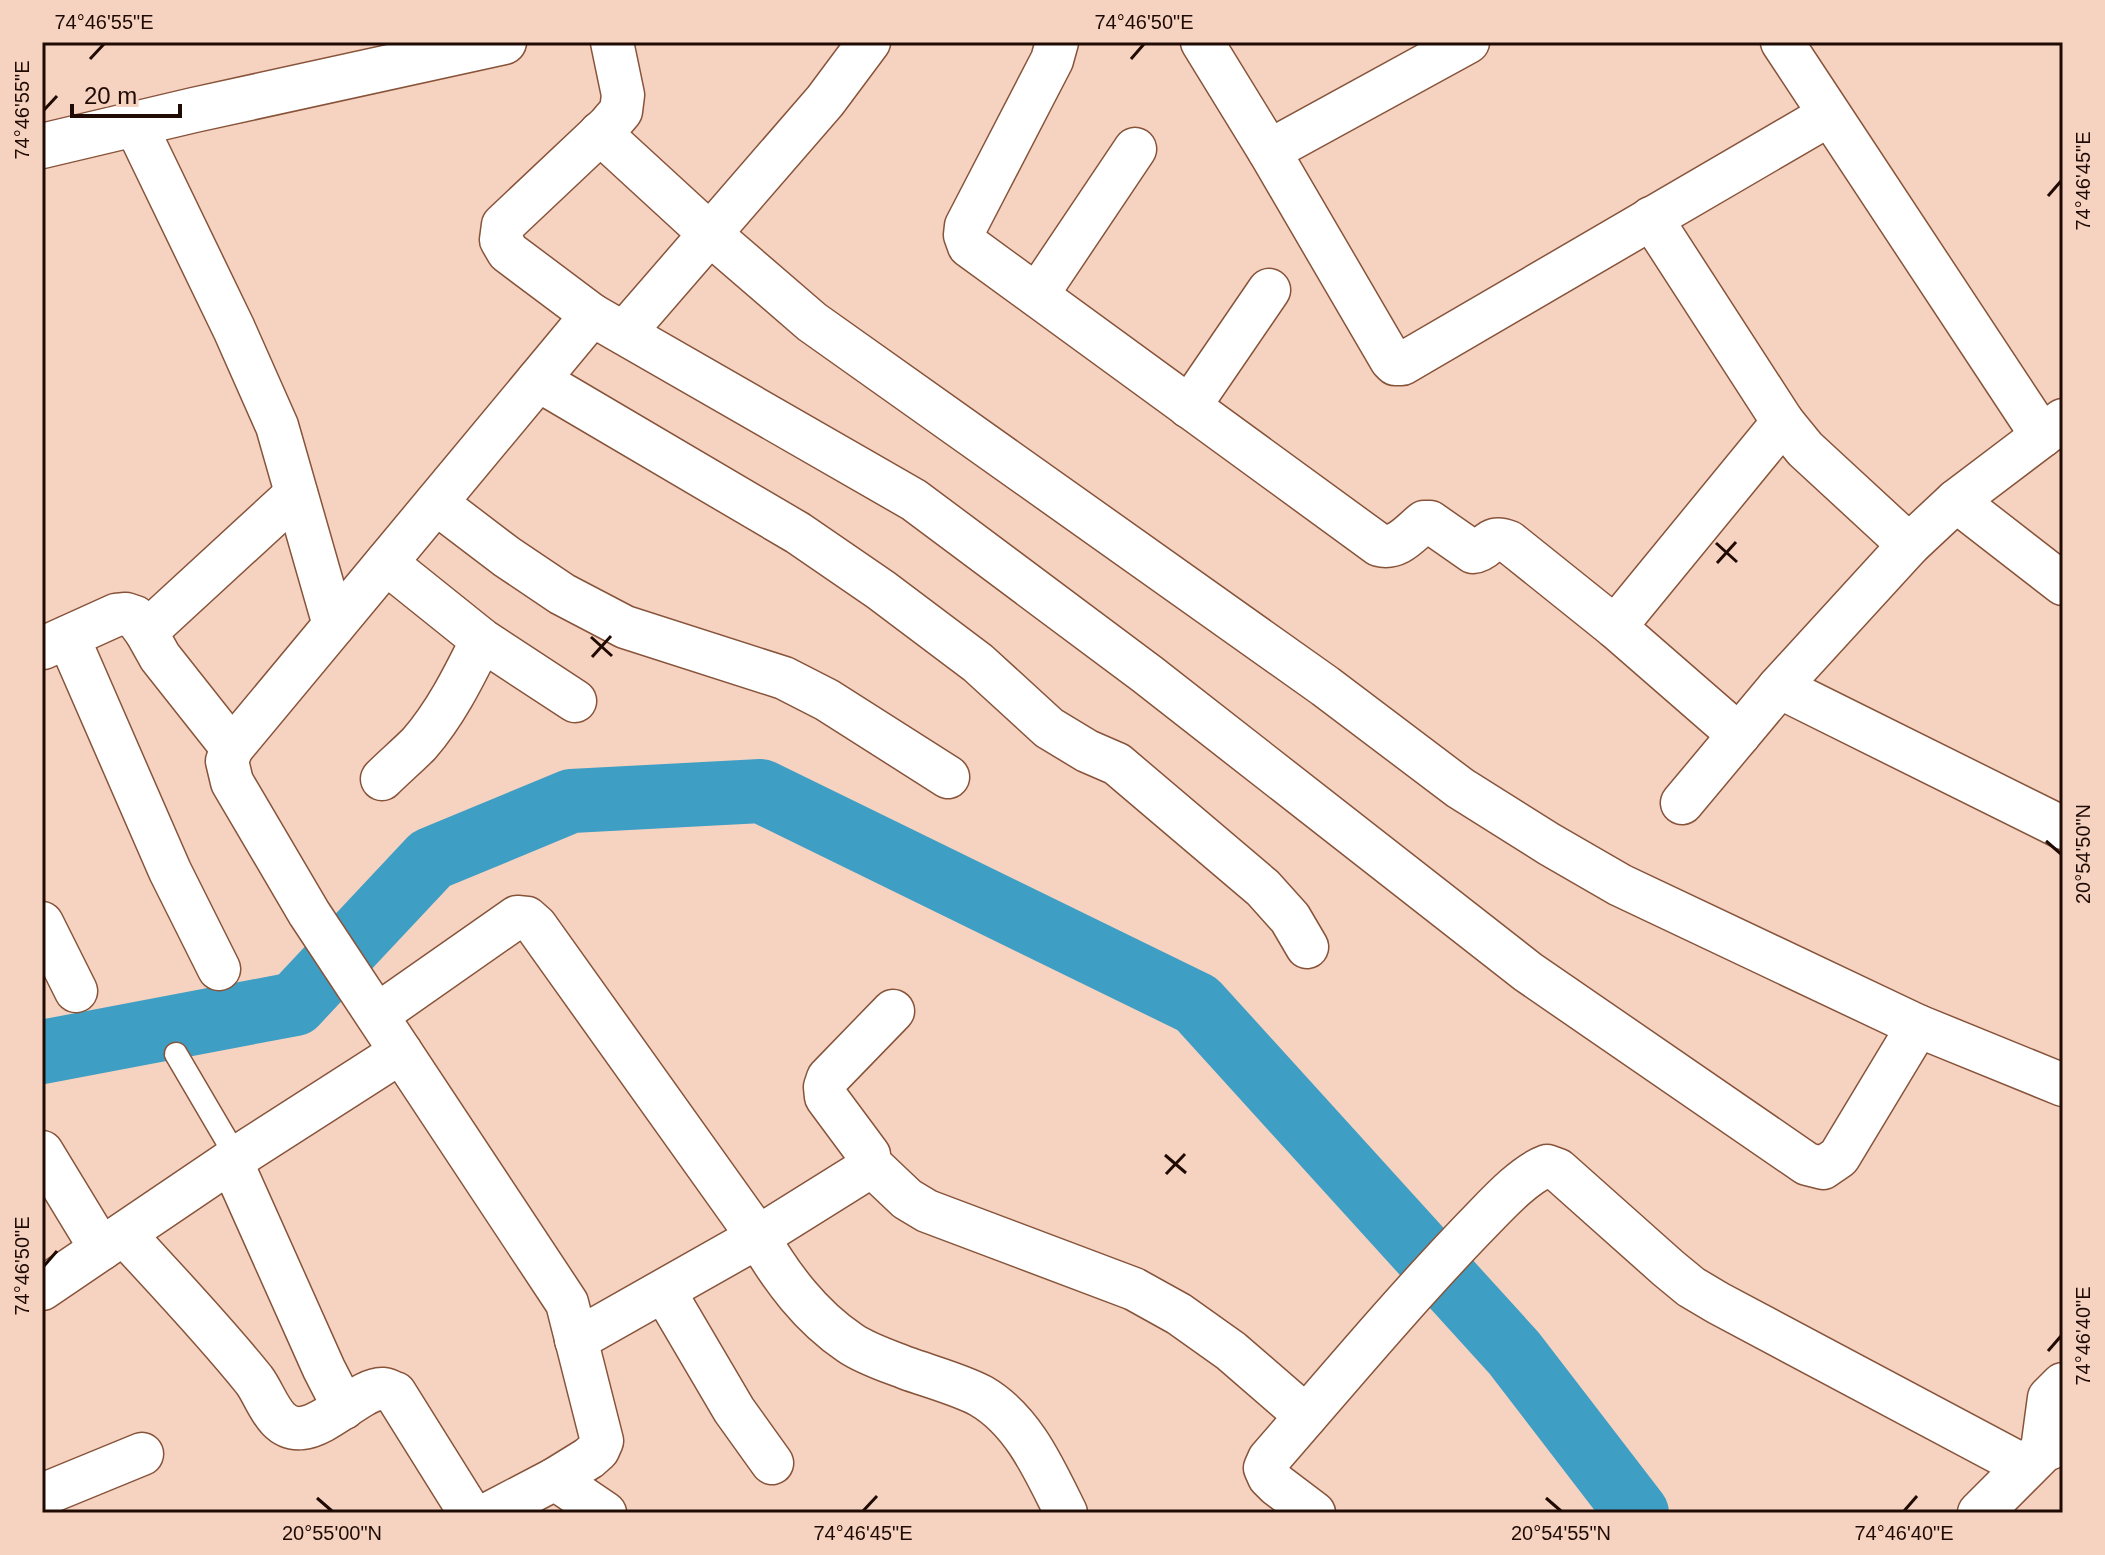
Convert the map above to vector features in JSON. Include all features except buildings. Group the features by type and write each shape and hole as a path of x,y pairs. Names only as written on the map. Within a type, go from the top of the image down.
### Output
{"street":[{"path":"42,146 504,42"},
{"path":"612,42 623,95 621,111 503,225 501,240 508,252 608,324 914,500 1147,674 1528,972 1807,1164 1823,1168 1839,1157 1918,1026"},
{"path":"490,1513 589,1458 602,1441 567,1303 309,913 232,782 227,761 232,748 538,380 608,324 710,234 825,101 869,42"},
{"path":"1057,42 1052,60 966,226 969,246 1379,545 1395,546 1424,522 1430,522 1473,552 1499,538 1509,542 1615,627 1739,735"},
{"path":"1202,42 1395,364 1402,364 1829,115"},
{"path":"1269,151 1468,42"},
{"path":"1682,803 1779,687 1909,545 1956,501 2052,428 1829,115 1782,42"},
{"path":"135,124 277,426 334,625"},
{"path":"600,133 812,322 1276,650 1460,788 1620,885 1918,1026 2063,1085"},
{"path":"1037,295 1135,149"},
{"path":"1651,218 1783,422 1805,449 1909,545"},
{"path":"1189,407 1269,290"},
{"path":"538,380 798,533 978,663 1049,728 1087,751 1117,764 1263,888 1290,918 1307,947"},
{"path":"1615,627 1783,422"},
{"path":"146,632 296,494"},
{"path":"1956,501 2063,584"},
{"path":"436,503 562,594 625,627 784,678 827,700 948,777"},
{"path":"386,563 482,640 575,701"},
{"path":"219,969 55,643 116,615 135,617 160,657 232,748"},
{"path":"382,779 419,743 438,719 482,640"},
{"path":"1779,687 2063,828"},
{"path":"367,1000 517,917 527,918 536,926 797,1295 823,1322 852,1345 980,1395 996,1407 1020,1431 1038,1458 1066,1513"},
{"path":"42,923 76,991"},
{"path":"576,1340 758,1237 862,1172 869,1163 869,1155 826,1097 825,1087 828,1078 893,1011"},
{"path":"42,1289 234,1159 401,1052"},
{"path":"42,1152 112,1242 233,1354 261,1390 274,1416 298,1429 313,1426 373,1390 385,1389 395,1393 470,1513"},
{"path":"234,1159 324,1369 344,1408"},
{"path":"869,1163 907,1199 927,1211 1134,1289 1179,1314 1231,1351 1306,1416"},
{"path":"1314,1513 1269,1477 1265,1468 1269,1459 1455,1248 1497,1204 1537,1170 1547,1166 1558,1170 1691,1287 1718,1303 2044,1453"},
{"path":"664,1291 734,1410 772,1463"},
{"path":"1980,1513 2044,1453 2050,1398 2063,1385"},
{"path":"42,1495 142,1454"},
{"path":"555,1479 605,1513"}],"lane":[{"path":"176,1054 234,1159"}],"waterway":[{"path":"42,1052 295,1004 431,859 571,801 761,791 1197,1004 1514,1353 1637,1513"}]}
